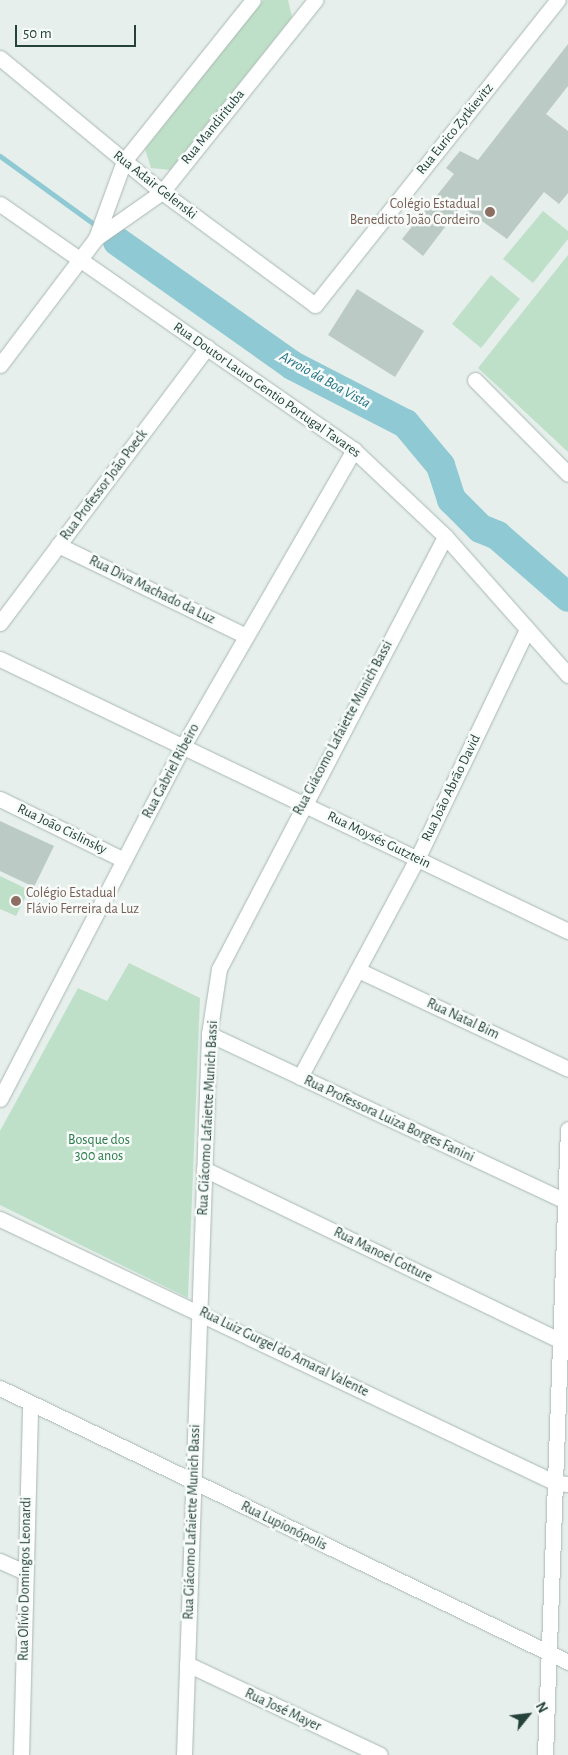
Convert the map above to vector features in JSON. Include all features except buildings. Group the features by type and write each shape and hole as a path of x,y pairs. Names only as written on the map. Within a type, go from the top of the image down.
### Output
{"street":[{"name":"Rua Mandirituba","path":"0,365 96,238 124,161 253,0"},
{"name":"Rua Eurico Zytkievitz","path":"315,305 558,0"},
{"name":"Rua Mandirituba","path":"96,238 162,192 309,2"},
{"name":"Rua Adair Gelenski","path":"0,58 162,192 315,305"},
{"name":"Rua Doutor Lauro Gentio Portugal Tavares","path":"0,204 354,450 445,536 568,675"},
{"name":"Rua Professor João Poeck","path":"0,622 207,347"},
{"path":"475,380 568,474"},
{"name":"Rua Gabriel Ribeiro","path":"0,1099 4,1081 124,860 183,746 354,450"},
{"name":"Rua Giácomo Lafaiette Munich Bassi","path":"184,1755 209,1034 219,969 303,804 445,536"},
{"name":"Rua Diva Machado da Luz","path":"58,545 246,636"},
{"name":"Rua João Abrão David","path":"300,1077 417,858 527,629"},
{"name":"Rua Moysés Gutztein","path":"0,659 568,931"},
{"name":"Rua João Cislinsky","path":"0,799 124,860"},
{"name":"Rua Natal Bim","path":"358,970 568,1069"},
{"name":"Rua Professora Luiza Borges Fanini","path":"209,1034 567,1202"},
{"path":"545,1755 548,1654 562,1484 562,1341 568,1129"},
{"name":"Rua Manoel Cotture","path":"204,1169 562,1341"},
{"name":"Rua Luiz Gurgel do Amaral Valente","path":"0,1219 562,1484"},
{"name":"Rua Lupionópolis","path":"0,1388 568,1662"},
{"name":"Rua Olívio Domingos Leonardi","path":"21,1755 30,1403"},
{"path":"0,1561 25,1572"},
{"name":"Rua José Mayer","path":"187,1664 380,1755"}],"green space":[{"path":"263,0 288,0 292,17 170,170 151,168 145,149"},
{"path":"543,211 568,231 568,239 533,283 503,259"},
{"path":"568,255 568,452 478,368"},
{"path":"491,275 520,299 481,348 452,324"},
{"path":"0,876 29,890 16,916 0,909"},
{"name":"Bosque dos 300 anos","path":"129,963 200,998 188,1298 0,1205 0,1131 78,988 107,1001"}],"waterway":[{"name":"Arroio da Boa Vista","path":"0,156 98,227"},
{"name":"Arroio da Boa Vista","path":"107,234 117,241"},
{"name":"Arroio da Boa Vista","path":"117,241 292,365 405,423 440,465 451,499 480,528 497,535 568,597"}],"place":[{"name":"Colégio Estadual Benedicto João Cordeiro","path":"490,212"},
{"name":"Colégio Estadual Flávio Ferreira da Luz","path":"16,901"}]}
